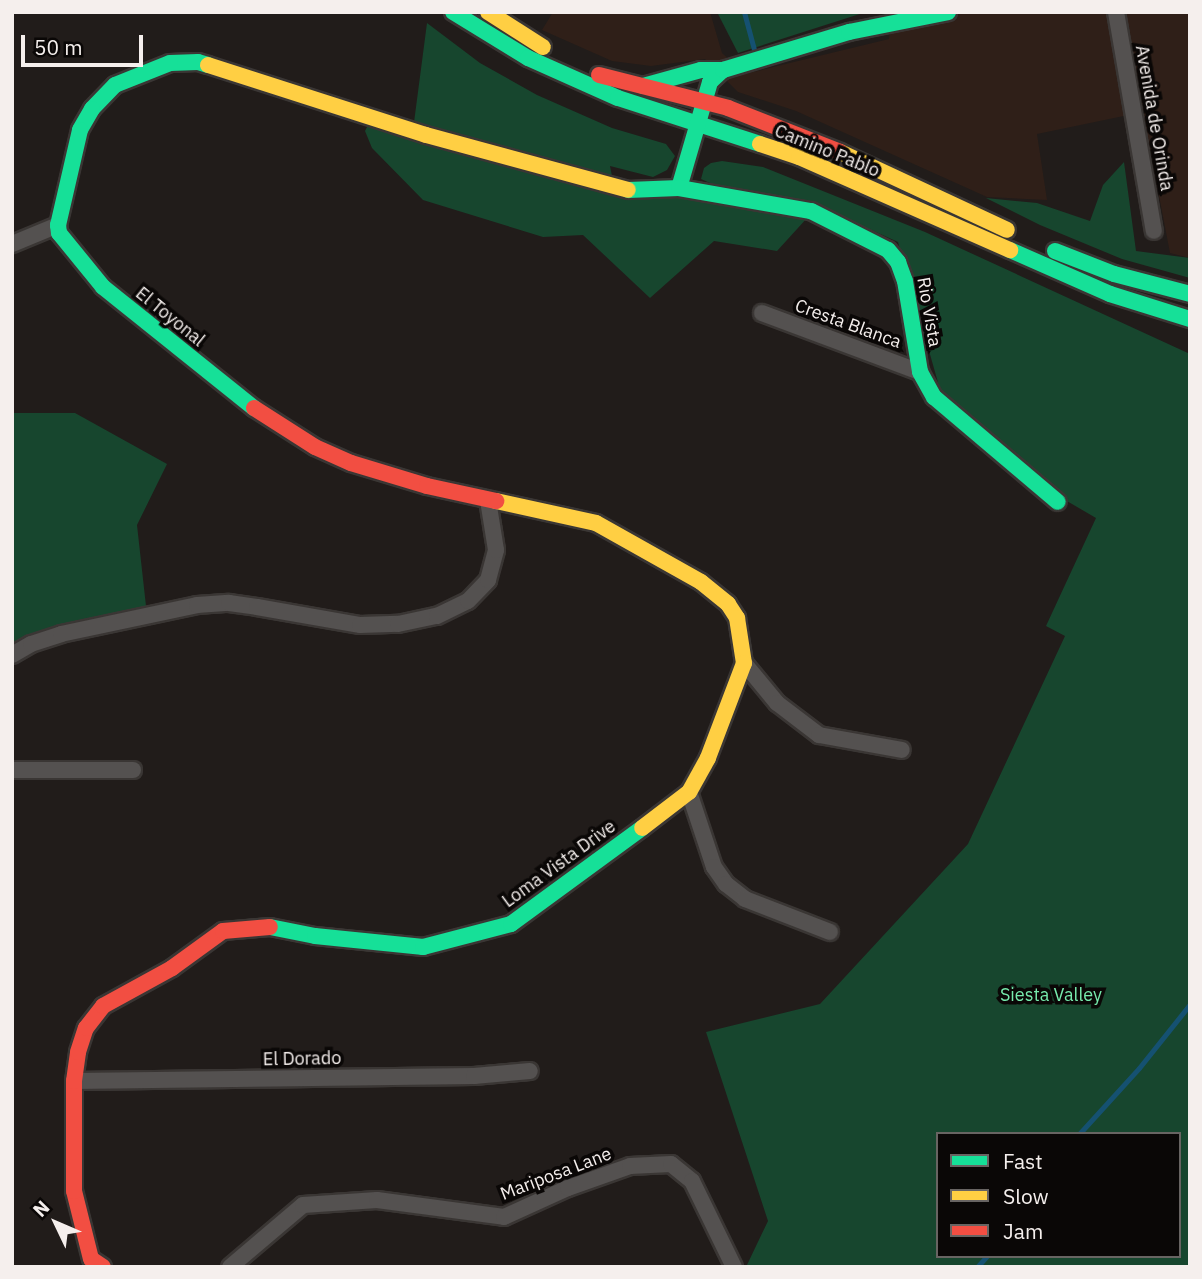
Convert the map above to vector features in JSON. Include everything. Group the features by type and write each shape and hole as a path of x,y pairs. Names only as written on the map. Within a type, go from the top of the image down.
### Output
{"street":[{"name":"Camino Pablo","path":"453,12 528,58 618,98 799,157 1111,294 1190,318"},
{"name":"Camino Pablo","path":"488,12 571,63 600,75 705,103 796,133 889,172 1031,242 1102,270 1190,294"},
{"path":"642,86 701,70 723,70 849,32 948,12"},
{"name":"Avenida de Orinda","path":"1116,12 1154,230"},
{"path":"12,244 58,225 80,130 92,108 115,85 170,63 198,62 426,135 630,191 679,188 710,82 723,70"},
{"name":"Rio Vista","path":"679,188 811,211 888,250 898,261 905,281 920,372 934,397 1058,502"},
{"name":"El Toyonal","path":"58,225 59,233 69,249 103,287 280,426 351,463 488,500"},
{"name":"Cresta Blanca","path":"762,313 920,372"},
{"path":"12,655 31,644 61,634 197,605 248,605 359,625 398,624 437,616 468,601 488,580 496,550 488,500"},
{"name":"Loma Vista Drive","path":"103,1267 91,1259 74,1191 74,1082 86,1028 98,1011 115,998 172,968 223,931 247,926 270,927 315,936 423,947 511,924 549,899 689,792 712,749 744,663 737,618 727,604 701,582 596,523 488,500"},
{"path":"744,663 777,703 819,735 902,750"},
{"path":"12,770 133,770"},
{"path":"689,792 714,867 726,884 746,899 830,932"},
{"name":"El Dorado","path":"74,1082 474,1076 530,1071"},
{"name":"Mariposa Lane","path":"230,1267 303,1205 377,1200 504,1217 568,1188 631,1166 671,1164 692,1181 734,1267"}],"shaded area":[{"path":"553,12 710,12 722,53 745,74 889,39 891,23 948,12 1190,12 1190,258 1170,253 1143,112 1037,134 1047,200 987,197 796,111 738,92 705,59 651,66 612,61 542,30"}],"green space":[{"path":"717,12 866,12 738,53"},
{"name":"Siesta Valley","path":"427,23 480,63 537,95 612,128 666,144 675,156 667,170 653,177 610,166 614,186 719,187 701,179 704,168 711,163 722,161 763,167 925,232 1190,354 1190,1267 746,1267 768,1221 706,1032 820,1004 968,844 1065,636 1046,626 1096,518 1060,497 941,393 898,242 818,206 777,251 714,241 650,298 583,235 543,237 423,200 372,148 365,131 372,117 413,130"},
{"path":"1124,162 1136,251 1190,258 1190,278 1122,259 1040,225 986,198 1037,203 1090,221 1103,185"},
{"path":"12,413 75,413 167,464 137,525 147,615 12,655"}],"waterway":[{"path":"744,12 755,53"},
{"path":"1081,1132 1139,1068 1190,1004"},
{"path":"977,1267 985,1258"}],"traffic: fast":[{"path":"453,12 528,58 618,98 760,144"},
{"path":"679,188 710,82 723,70 849,32 948,12"},
{"path":"208,65 198,62 170,63 115,85 92,109 80,130 58,225 59,233 103,287 254,408"},
{"path":"643,86 701,70 723,70"},
{"path":"628,190 679,188 811,211 888,250 898,262 905,281 920,372 934,397 1058,502"},
{"path":"1010,250 1110,294 1190,319"},
{"path":"1055,251 1114,274 1190,294"},
{"path":"270,927 315,936 423,947 511,924 642,828"}],"traffic: slow":[{"path":"488,12 543,47"},
{"path":"208,65 426,135 628,190"},
{"path":"760,144 799,157 1010,250"},
{"path":"840,152 1007,230"},
{"path":"496,501 596,523 701,582 728,604 737,618 744,663 708,758 689,792 642,828"}],"traffic: jam":[{"path":"599,75 728,108 840,152"},
{"path":"254,408 315,447 351,463 427,486 496,501"},
{"path":"103,1267 91,1259 74,1191 74,1081 78,1052 86,1028 103,1006 172,968 223,931 270,927"}]}
